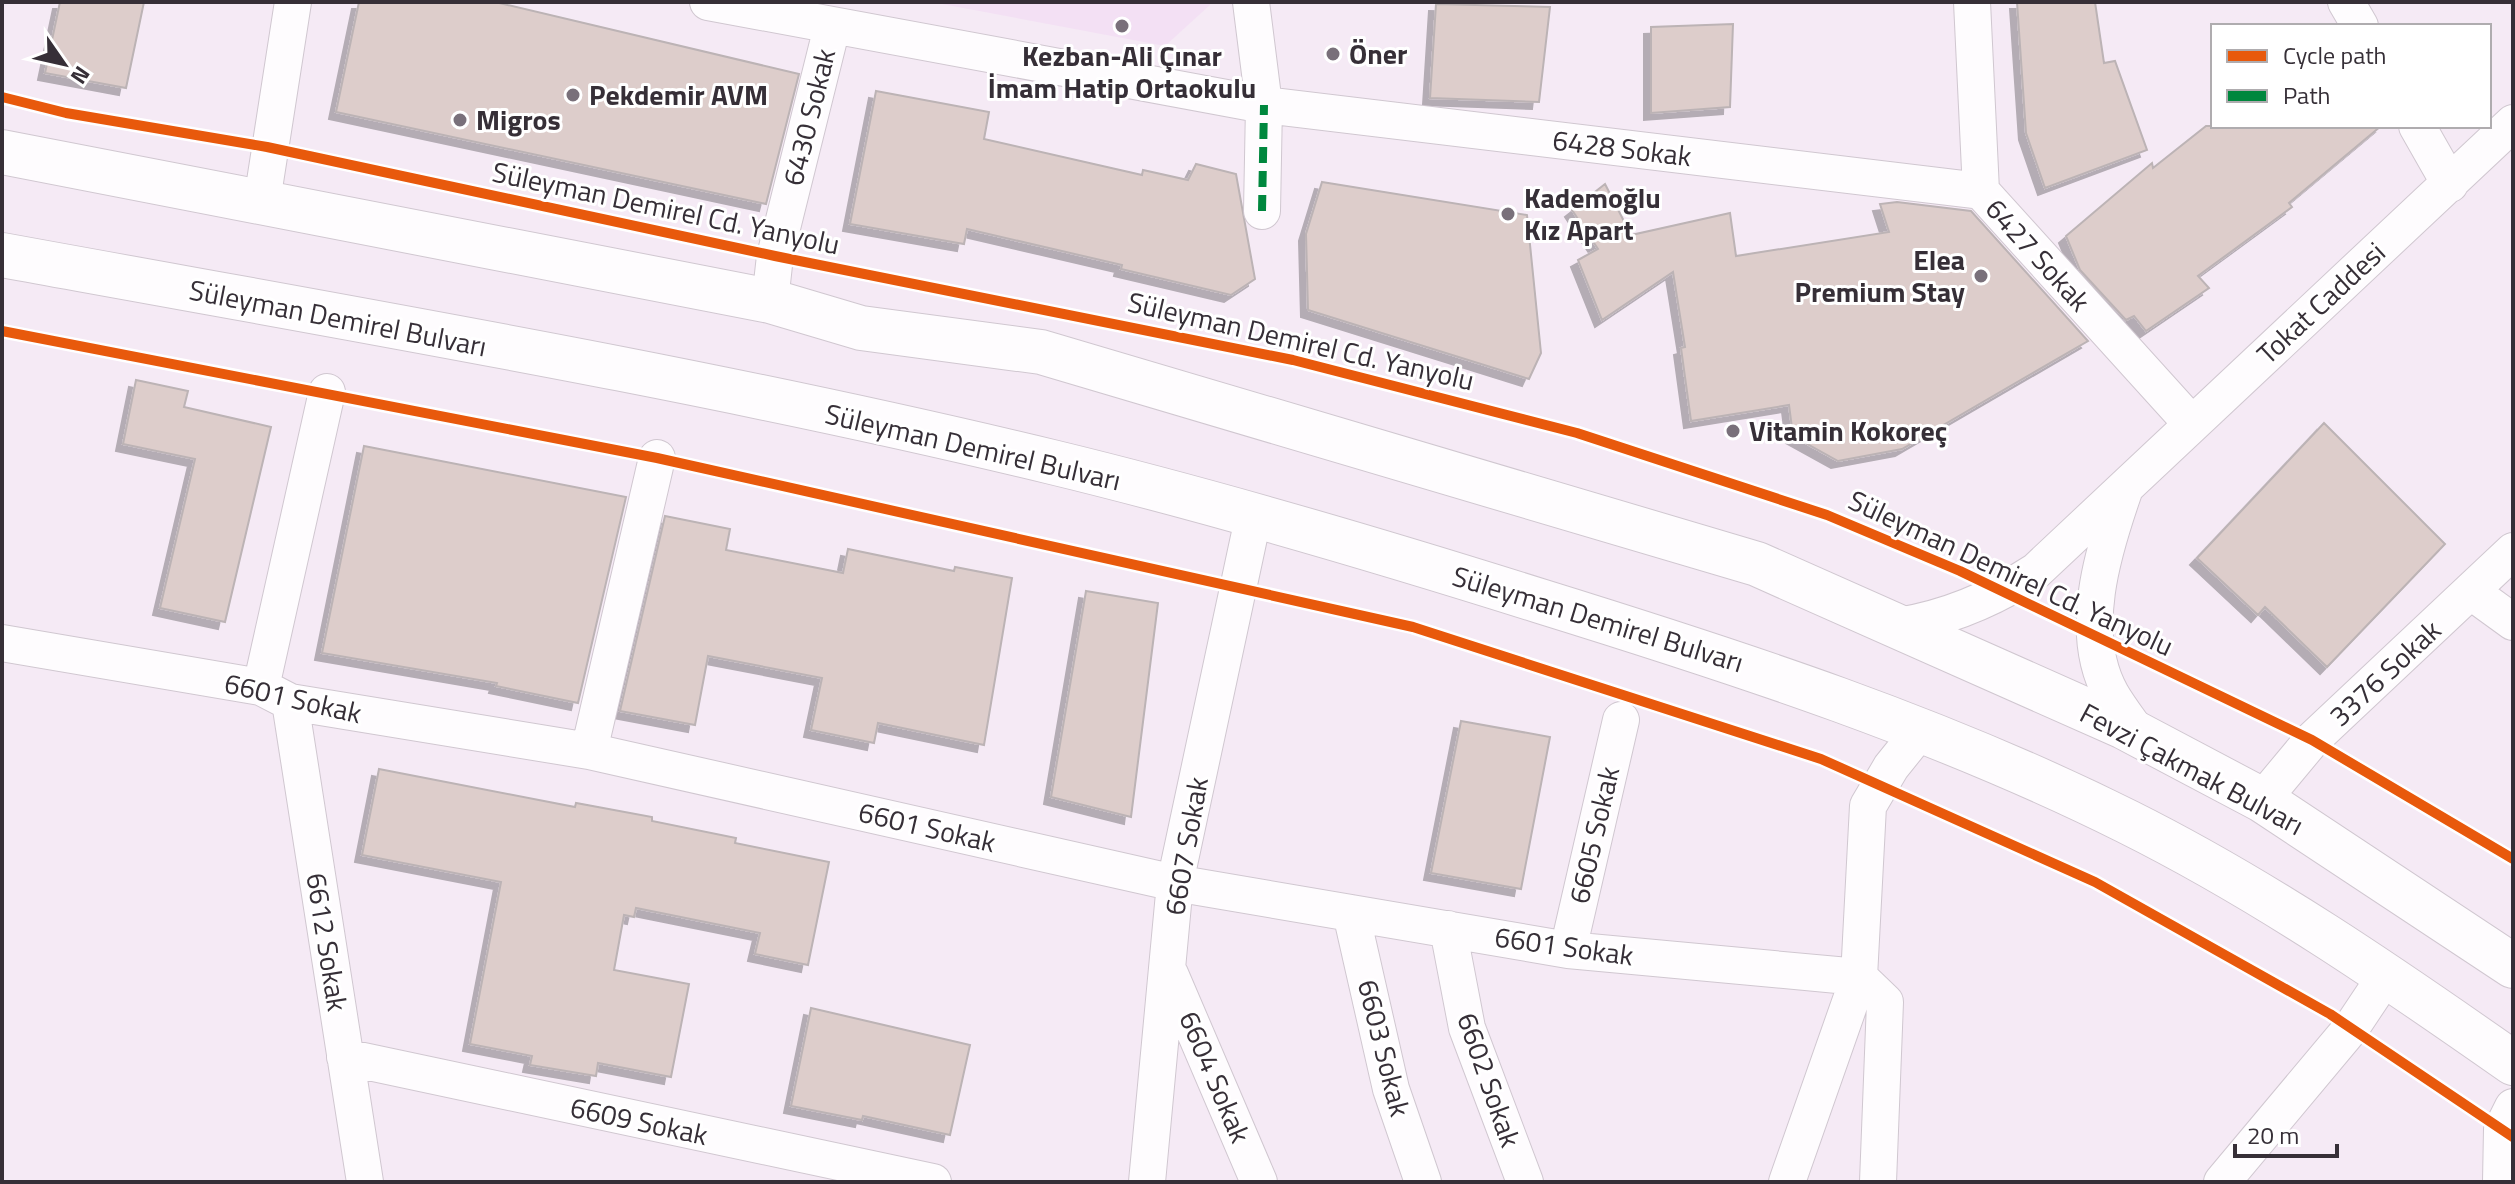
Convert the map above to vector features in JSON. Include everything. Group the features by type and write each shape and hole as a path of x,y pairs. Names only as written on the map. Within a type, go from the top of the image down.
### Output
{"main road":[{"path":"2,152 770,301 861,328 1056,356 1757,564 1898,626"},
{"name":"Süleyman Demirel Bulvarı","path":"2,255 710,388 1050,461 1254,514 1773,673 1920,731"},
{"name":"Fevzi Çakmak Bulvarı","path":"1898,626 2139,735 2262,800 2513,966"},
{"path":"1920,731 2128,822 2293,914 2387,974 2513,1063"}],"street":[{"path":"262,201 267,147 293,2"},
{"name":"6430 Sokak","path":"708,2 773,8 832,27 1264,105"},
{"path":"1251,2 1264,105 1262,211"},
{"name":"6427 Sokak","path":"1972,2 1981,191 2191,423"},
{"path":"2346,2 2359,24"},
{"name":"6430 Sokak","path":"770,301 775,256 832,27"},
{"name":"6428 Sokak","path":"1264,105 1981,191"},
{"path":"2418,128 2450,184"},
{"name":"Tokat Caddesi","path":"1898,626 1948,615 2017,583 2044,564 2127,482 2450,184 2509,137"},
{"path":"276,695 327,392"},
{"path":"589,751 657,458"},
{"path":"2127,482 2109,533 2098,587 2096,643 2109,692 2139,735"},
{"name":"6607 Sokak","path":"1147,1182 1175,883 1254,514"},
{"name":"3376 Sokak","path":"2262,800 2312,740 2473,593 2513,551"},
{"path":"2473,593 2513,622"},
{"name":"6601 Sokak","path":"2,643 589,751 1175,883 1568,950 1859,977"},
{"name":"6612 Sokak","path":"276,695 345,1057 365,1182"},
{"name":"6605 Sokak","path":"1568,950 1621,720"},
{"path":"1787,1182 1859,977 1868,806 1891,767 1920,731"},
{"name":"6603 Sokak","path":"1351,913 1391,1089 1423,1182"},
{"name":"6602 Sokak","path":"1448,929 1467,1028 1525,1182"},
{"name":"6604 Sokak","path":"1169,972 1259,1182"},
{"path":"2222,1182 2351,1028 2387,974"},
{"path":"1859,977 1885,1002 1878,1182"},
{"name":"6609 Sokak","path":"345,1057 799,1169 933,1182"},
{"path":"2501,1182 2502,1129 2513,1107"}],"shaded area":[{"name":"Kezban-Ali Çınar İmam Hatip Ortaokulu","path":"931,2 1210,2 1210,5 1165,46"}],"building":[{"path":"60,2 144,2 126,88 45,73"},
{"name":"Pekdemir AVM","path":"359,2 495,2 799,74 766,204 336,112"},
{"path":"2017,2 2095,2 2104,63 2115,61 2147,150 2045,188 2026,133"},
{"path":"1436,4 1550,7 1539,102 1430,98"},
{"path":"1733,24 1730,107 1651,113 1651,27"},
{"path":"876,91 989,112 984,139 1142,175 1143,170 1188,180 1196,164 1236,174 1255,279 1231,295 1121,269 1122,265 967,229 964,244 850,224"},
{"path":"2206,126 2379,128 2289,203 2292,207 2198,276 2209,288 2146,331 2134,316 2126,320 2080,270 2066,236 2152,163 2153,168"},
{"path":"1322,182 1527,215 1541,353 1529,379 1308,310 1306,234"},
{"path":"1605,184 1631,235 1730,213 1736,256 1889,232 1880,204 1897,202 1971,211 2088,341 1902,449 1838,461 1793,436 1789,405 1691,421 1681,348 1685,347 1673,272 1602,320 1578,260 1598,249 1572,210"},
{"path":"136,380 188,391 184,407 271,427 225,622 160,608 195,459 123,444"},
{"path":"2324,423 2445,544 2327,667 2265,607 2258,615 2197,558"},
{"path":"364,446 626,497 578,703 496,686 497,683 322,653"},
{"path":"665,516 730,529 726,550 843,573 848,549 954,571 955,567 1012,578 984,745 878,723 874,743 811,730 822,678 708,656 695,725 620,711"},
{"path":"1086,591 1158,603 1131,817 1051,797"},
{"path":"1461,721 1550,737 1521,889 1431,873"},
{"path":"379,769 575,807 576,803 652,817 652,821 736,838 735,843 829,862 808,965 755,954 760,933 636,908 634,917 624,915 614,970 689,984 671,1077 598,1063 596,1076 530,1065 532,1056 470,1044 501,882 362,855"},
{"path":"811,1008 970,1045 950,1135 863,1116 862,1120 791,1106"}],"marked path":[{"path":"1262,211 1264,105"}],"cycle path":[{"name":"Süleyman Demirel Cd. Yanyolu","path":"2,97 66,113 267,147 775,256 1293,360 1577,433 1827,515 1960,571 2312,740 2513,859"},
{"path":"2,331 657,458 1413,627 1821,759 2095,882 2330,1014 2513,1137"}],"place":[{"name":"Kezban-Ali Çınar İmam Hatip Ortaokulu","path":"1122,26"},
{"name":"Öner","path":"1333,54"},
{"name":"Pekdemir AVM","path":"573,95"},
{"name":"Migros","path":"460,120"},
{"name":"Kademoğlu Kız Apart","path":"1508,214"},
{"name":"Elea Premium Stay","path":"1981,276"},
{"name":"Vitamin Kokoreç","path":"1733,431"}]}
